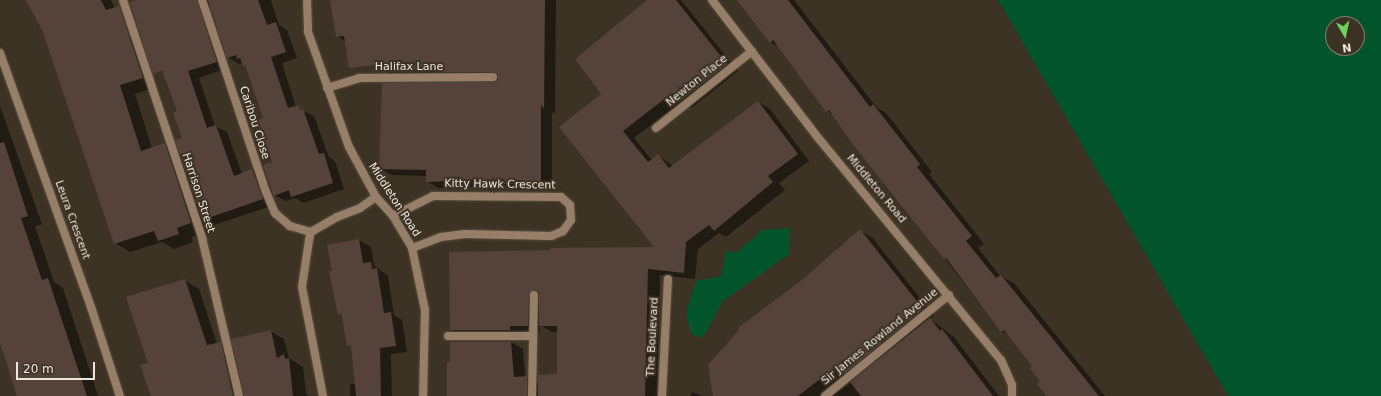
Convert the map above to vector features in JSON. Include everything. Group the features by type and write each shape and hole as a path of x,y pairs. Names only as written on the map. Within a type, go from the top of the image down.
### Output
{"street":[{"name":"Harrison Street","path":"123,0 202,238 239,396"},
{"name":"Caribou Close","path":"202,0 266,192 275,213 290,226 311,232"},
{"name":"Middleton Road","path":"307,0 308,32 326,88 349,147 376,197 393,216 412,248 425,310 423,396"},
{"name":"Middleton Road","path":"712,0 820,140 1001,360 1012,385 1012,396"},
{"name":"Newton Place","path":"656,128 752,51"},
{"name":"Leura Crescent","path":"0,55 120,396"},
{"name":"Halifax Lane","path":"326,88 359,78 493,77"},
{"name":"Kitty Hawk Crescent","path":"393,216 433,196 561,197 570,205 571,220 563,231 551,236 465,234 441,237 412,248"},
{"path":"323,396 302,287 311,232 376,197"},
{"name":"The Boulevard","path":"662,396 668,279"},
{"path":"532,396 534,295"},
{"name":"Sir James Rowland Avenue","path":"825,396 949,295"},
{"path":"448,336 532,336"}],"green space":[{"path":"998,0 1381,0 1381,396 1228,396"},
{"path":"790,228 789,254 722,302 703,338 691,334 686,313 696,281 721,276 726,251 736,253 762,230"}],"building":[{"path":"26,0 101,0 106,10 119,6 143,78 120,85 141,151 165,143 191,223 177,228 179,234 158,241 154,231 114,244 43,32"},
{"path":"137,0 197,0 217,62 188,71 207,128 216,125 234,176 252,169 263,199 202,220 175,140 182,138 173,113 177,111 162,70 153,74 130,2"},
{"path":"208,0 258,0 267,25 276,22 286,52 271,57 288,108 299,105 300,110 303,109 319,154 324,153 333,183 291,197 289,190 274,196 263,165 272,162 258,120 263,118 245,65 243,66 240,58 237,59 236,55 227,58"},
{"path":"330,0 545,0 544,109 541,104 541,183 504,184 504,179 426,182 426,170 379,169 382,83 493,82 498,80 498,75 493,72 382,72 382,64 349,68 344,36 336,37"},
{"path":"647,0 676,0 727,64 679,102 672,93 623,131 648,162 658,154 669,168 758,101 798,154 768,176 773,182 714,231 709,225 686,242 684,273 648,269 645,396 538,396 538,375 557,374 557,326 539,326 539,292 534,290 529,293 528,326 510,326 510,330 450,330 449,252 551,250 551,248 654,247 559,127 601,94 575,59"},
{"path":"737,0 788,0 870,107 873,104 920,164 917,167 972,236 966,241 996,278 1001,275 1099,396 1047,396 1037,384 1040,381 1030,368 1032,366 1004,330 1001,332 946,258 944,259 854,146 829,110 826,112 773,40 770,43"},
{"path":"4,142 28,216 21,218 42,280 48,278 87,396 17,396 0,343 0,143"},
{"path":"860,229 923,309 844,374 837,366 798,396 713,396 708,365 739,330 738,328 802,280"},
{"path":"359,239 363,263 371,262 372,269 377,268 384,313 391,312 396,346 380,348 381,396 356,396 351,346 347,345 341,314 338,315 329,271 332,271 327,245"},
{"path":"185,279 207,345 221,342 233,396 151,396 140,365 148,363 126,297"},
{"path":"930,318 940,331 942,329 993,396 861,396 850,382"},
{"path":"271,330 277,358 284,354 285,359 289,358 293,396 244,396 231,339"},
{"path":"450,342 511,342 514,377 527,376 527,396 447,396 447,362 450,362"}]}
